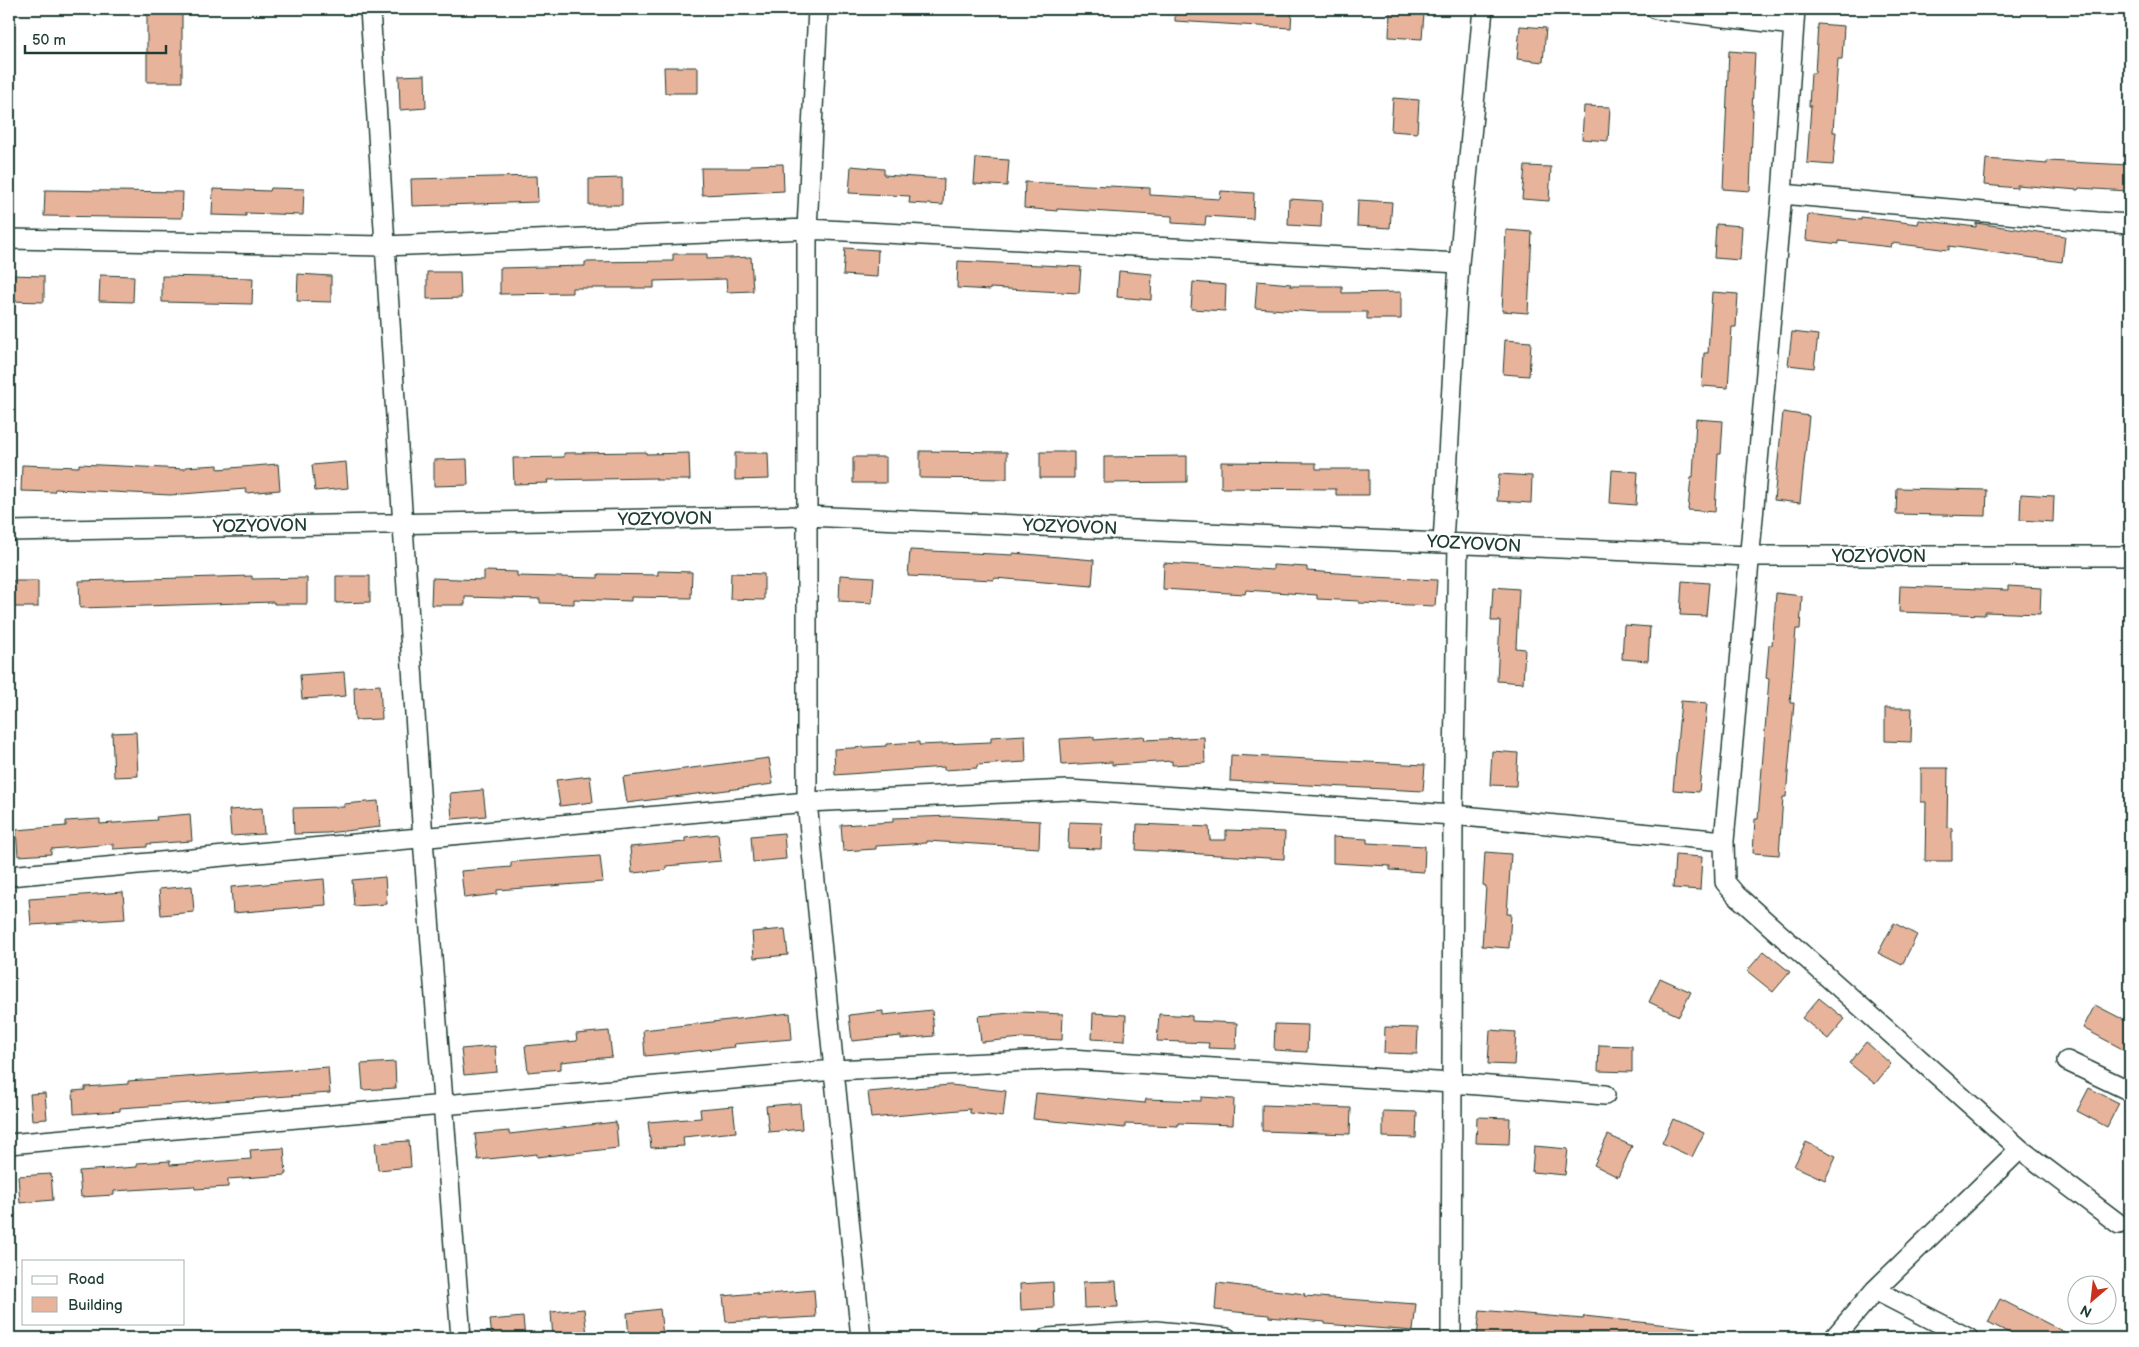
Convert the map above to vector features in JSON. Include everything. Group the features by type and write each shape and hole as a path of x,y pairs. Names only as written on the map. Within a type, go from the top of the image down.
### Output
{"street":[{"path":"370,9 423,839 461,1338"},
{"path":"818,9 807,229 807,802 861,1338"},
{"path":"1451,1338 1453,815 1450,543 1459,263 1483,9"},
{"path":"1656,9 1794,17 1782,194 1724,841 1725,882 1736,895 2020,1149 2119,1224"},
{"path":"1782,194 2130,224"},
{"path":"9,239 384,246 807,229 1459,263"},
{"name":"YOZYOVON","path":"9,531 806,516 1749,556 2130,556"},
{"path":"9,876 807,802 1068,790 1453,815 1724,841"},
{"path":"9,1144 834,1070 1070,1059 1452,1083 1605,1095"},
{"path":"2067,1061 2130,1091"},
{"path":"1834,1338 1875,1290 2020,1149"},
{"path":"1875,1290 1968,1338"},
{"path":"1047,1338 1156,1331 1227,1338"}],"building":[{"path":"147,9 182,9 182,82 147,82"},
{"path":"1175,9 1292,9 1291,28 1175,21"},
{"path":"1390,11 1424,13 1422,39 1389,37"},
{"path":"1818,24 1844,26 1842,59 1838,59 1833,132 1836,132 1833,165 1807,163 1811,73 1815,73"},
{"path":"1520,26 1546,28 1543,62 1517,59"},
{"path":"1729,51 1755,53 1750,191 1723,189"},
{"path":"664,67 698,67 698,93 665,93"},
{"path":"425,75 426,108 400,110 399,76"},
{"path":"1393,98 1419,100 1417,133 1391,131"},
{"path":"1584,106 1610,107 1608,141 1582,139"},
{"path":"976,158 1009,160 1007,186 974,184"},
{"path":"1986,159 2047,164 2047,161 2130,165 2128,191 2079,188 2078,190 2017,185 2017,188 1984,185"},
{"path":"783,164 784,191 702,195 701,168 750,168 750,165"},
{"path":"851,166 884,169 884,175 944,179 943,205 909,203 910,196 849,193"},
{"path":"1525,166 1551,167 1549,201 1522,199"},
{"path":"537,176 538,202 412,206 411,179"},
{"path":"622,178 622,205 589,205 589,179"},
{"path":"1025,182 1150,188 1150,195 1220,199 1221,191 1254,193 1253,219 1206,216 1205,225 1172,223 1172,216 1024,208"},
{"path":"271,188 304,189 303,215 246,213 246,216 212,215 213,189 270,191"},
{"path":"45,190 183,192 182,218 44,216"},
{"path":"1289,199 1322,201 1321,227 1288,225"},
{"path":"1358,200 1392,202 1390,228 1357,226"},
{"path":"1808,214 1861,220 1861,217 1918,224 1919,220 1976,227 1976,223 2065,236 2062,262 1949,246 1949,250 1892,243 1891,247 1839,241 1839,244 1806,240"},
{"path":"1716,224 1742,226 1740,260 1714,258"},
{"path":"1506,230 1532,232 1528,313 1502,311"},
{"path":"845,248 878,250 877,277 843,275"},
{"path":"673,254 707,254 707,259 751,257 753,291 727,292 726,279 654,281 654,288 572,288 572,293 500,294 500,268 585,266 585,262 673,261"},
{"path":"958,261 1081,267 1079,293 957,288"},
{"path":"1119,271 1152,274 1151,300 1117,297"},
{"path":"427,272 460,272 461,298 427,299"},
{"path":"298,274 331,276 331,302 297,301"},
{"path":"11,275 44,276 44,302 10,301"},
{"path":"100,275 134,276 133,302 99,301"},
{"path":"162,276 253,278 252,304 162,302"},
{"path":"1257,281 1291,284 1290,286 1342,286 1342,293 1401,292 1401,319 1367,319 1367,312 1316,312 1255,308"},
{"path":"1193,282 1226,285 1225,311 1191,309"},
{"path":"1712,292 1738,294 1736,327 1732,327 1728,388 1702,386 1704,353 1708,353"},
{"path":"1792,332 1818,335 1814,368 1788,365"},
{"path":"1505,340 1531,342 1529,376 1503,374"},
{"path":"1783,412 1809,416 1800,503 1774,500"},
{"path":"1696,419 1723,421 1721,454 1718,454 1715,512 1688,510 1691,477 1693,477"},
{"path":"920,451 1007,452 1007,479 920,478"},
{"path":"646,452 646,454 689,453 690,480 656,480 656,478 547,480 548,483 514,484 513,458 564,457 564,453"},
{"path":"1040,452 1074,452 1074,478 1040,478"},
{"path":"735,453 768,453 769,479 735,480"},
{"path":"1187,456 1187,482 1104,483 1104,457"},
{"path":"853,457 886,457 886,483 853,483"},
{"path":"467,459 468,485 434,486 434,460"},
{"path":"346,462 348,488 315,491 312,465"},
{"path":"1221,462 1316,463 1316,469 1369,469 1369,495 1336,495 1336,489 1221,488"},
{"path":"79,464 185,469 185,467 218,465 218,469 278,464 280,490 246,493 246,489 170,495 55,489 54,492 21,491 22,465 79,467"},
{"path":"1612,470 1638,472 1636,505 1610,503"},
{"path":"1499,474 1532,476 1531,503 1497,501"},
{"path":"1897,488 1987,490 1986,516 1896,514"},
{"path":"2021,494 2054,496 2053,522 2020,520"},
{"path":"910,550 1013,555 1013,553 1094,560 1092,586 995,578 994,580 908,576"},
{"path":"1164,563 1273,570 1273,565 1307,567 1307,571 1352,574 1352,576 1437,580 1435,606 1359,603 1359,601 1317,599 1317,595 1246,590 1245,594 1163,589"},
{"path":"484,571 517,572 517,576 598,578 598,574 658,575 658,571 692,572 691,598 631,597 631,601 574,599 574,604 540,603 540,599 465,597 465,605 431,605 432,578 484,580"},
{"path":"731,573 764,574 764,600 730,599"},
{"path":"840,575 874,577 872,603 839,601"},
{"path":"252,576 252,579 307,578 307,604 274,604 274,602 80,608 79,581"},
{"path":"336,576 370,576 370,602 336,603"},
{"path":"9,581 38,581 38,607 9,607"},
{"path":"1682,581 1709,583 1706,616 1680,615"},
{"path":"1900,586 2008,590 2008,586 2041,588 2040,614 1985,612 1985,615 1899,612"},
{"path":"1493,587 1519,589 1516,648 1525,649 1523,683 1497,681 1500,621 1491,621"},
{"path":"1776,593 1802,596 1800,629 1796,629 1790,703 1794,703 1786,797 1783,797 1779,855 1753,853 1755,819 1758,819 1769,679 1766,678 1769,645 1772,645"},
{"path":"1624,625 1650,627 1648,661 1622,659"},
{"path":"344,672 346,696 302,699 300,675"},
{"path":"380,685 382,719 355,720 354,687"},
{"path":"1681,701 1707,703 1699,792 1673,790"},
{"path":"1885,708 1912,708 1911,742 1885,741"},
{"path":"136,732 138,776 114,777 112,733"},
{"path":"1025,735 1026,762 977,765 977,768 944,770 944,767 835,775 834,749 919,742 919,745 991,742 991,737"},
{"path":"1144,736 1145,740 1204,737 1205,763 1172,765 1172,761 1112,765 1112,762 1062,765 1060,739 1094,737 1094,740"},
{"path":"1492,751 1518,753 1516,786 1490,785"},
{"path":"1231,755 1425,765 1423,791 1230,781"},
{"path":"769,758 773,784 627,803 623,777"},
{"path":"1921,768 1948,768 1947,827 1952,828 1952,861 1925,861 1926,802 1921,802"},
{"path":"590,776 593,802 560,806 556,780"},
{"path":"483,790 486,816 452,819 450,793"},
{"path":"378,801 380,827 327,833 294,834 293,808 344,807 344,804"},
{"path":"262,808 264,834 231,836 229,810"},
{"path":"190,814 192,841 147,844 147,847 113,849 113,844 51,849 51,854 18,856 16,830 66,826 66,821 100,819 100,824 157,820 156,817"},
{"path":"952,816 1040,821 1039,848 927,841 927,843 876,846 876,849 843,851 841,825 893,822 893,818"},
{"path":"1069,822 1102,823 1101,849 1068,848"},
{"path":"1137,824 1209,827 1210,840 1226,840 1226,830 1285,832 1284,859 1136,850"},
{"path":"784,833 786,859 753,862 751,836"},
{"path":"718,834 721,861 666,866 666,870 632,873 630,847 685,842 685,838"},
{"path":"1333,837 1367,839 1367,843 1425,846 1424,872 1390,870 1390,866 1333,863"},
{"path":"1485,852 1511,854 1507,914 1511,914 1509,948 1482,946 1486,886 1483,885"},
{"path":"1675,855 1702,857 1700,890 1673,888"},
{"path":"600,856 603,882 497,890 497,894 464,898 461,871 511,867 511,862"},
{"path":"385,877 387,904 354,906 352,880"},
{"path":"324,879 326,905 233,913 231,887"},
{"path":"192,886 194,912 161,915 159,889"},
{"path":"123,892 125,919 31,925 29,899"},
{"path":"1894,923 1917,935 1902,965 1878,953"},
{"path":"785,929 788,955 754,958 752,932"},
{"path":"1764,951 1790,972 1773,992 1747,971"},
{"path":"1660,978 1691,992 1679,1016 1649,1002"},
{"path":"1819,998 1845,1019 1828,1039 1802,1018"},
{"path":"2095,1005 2130,1023 2130,1053 2083,1028"},
{"path":"932,1010 934,1036 901,1039 901,1036 852,1041 849,1015 883,1011 883,1015"},
{"path":"1021,1012 1063,1014 1062,1040 1022,1038 981,1042 978,1016"},
{"path":"790,1013 792,1039 734,1044 735,1047 645,1056 643,1030"},
{"path":"1093,1013 1126,1015 1125,1041 1092,1039"},
{"path":"1159,1014 1192,1016 1192,1021 1237,1023 1236,1049 1208,1048 1209,1043 1157,1041"},
{"path":"1275,1024 1308,1025 1307,1052 1274,1050"},
{"path":"1385,1027 1418,1028 1417,1054 1384,1053"},
{"path":"1490,1030 1516,1032 1514,1065 1488,1064"},
{"path":"609,1031 612,1057 561,1062 561,1069 528,1072 525,1046 577,1041 576,1034"},
{"path":"1866,1042 1891,1064 1875,1084 1849,1063"},
{"path":"1599,1045 1632,1046 1632,1072 1598,1071"},
{"path":"495,1046 497,1072 464,1075 461,1049"},
{"path":"395,1062 396,1088 363,1090 361,1064"},
{"path":"328,1067 330,1093 120,1108 120,1111 74,1114 73,1091 85,1090 85,1087 128,1084 128,1081"},
{"path":"950,1085 1006,1091 1003,1117 970,1113 970,1109 871,1118 868,1092"},
{"path":"2089,1088 2119,1103 2107,1127 2077,1111"},
{"path":"45,1093 47,1119 32,1120 30,1094"},
{"path":"1036,1093 1145,1103 1146,1099 1201,1101 1201,1097 1234,1099 1233,1125 1178,1123 1178,1126 1125,1124 1125,1128 1033,1119"},
{"path":"800,1103 802,1129 769,1132 766,1106"},
{"path":"1262,1105 1351,1108 1350,1134 1262,1131"},
{"path":"733,1106 736,1132 683,1137 684,1146 651,1148 648,1122 701,1118 700,1109"},
{"path":"1383,1111 1417,1112 1416,1138 1383,1137"},
{"path":"1477,1117 1510,1118 1509,1144 1476,1143"},
{"path":"1673,1119 1704,1133 1692,1157 1662,1143"},
{"path":"616,1122 618,1148 537,1157 537,1154 478,1160 475,1134 509,1131 509,1134"},
{"path":"1608,1135 1632,1146 1618,1177 1594,1165"},
{"path":"409,1141 411,1167 378,1170 375,1143"},
{"path":"1806,1142 1836,1156 1825,1180 1794,1166"},
{"path":"1534,1146 1568,1149 1565,1175 1532,1172"},
{"path":"284,1148 286,1175 228,1179 228,1187 195,1189 194,1186 114,1191 114,1195 81,1197 79,1171 137,1167 137,1163 170,1161 170,1165 251,1159 250,1150"},
{"path":"51,1174 53,1200 20,1203 18,1176"},
{"path":"1116,1281 1118,1307 1084,1308 1083,1282"},
{"path":"1053,1282 1054,1308 1021,1310 1020,1284"},
{"path":"1217,1283 1305,1294 1304,1296 1416,1304 1413,1331 1325,1324 1325,1322 1215,1310"},
{"path":"814,1290 816,1317 726,1322 723,1296"},
{"path":"2000,1299 2076,1338 2019,1338 1988,1322"},
{"path":"584,1309 587,1335 553,1338 551,1312"},
{"path":"660,1309 663,1336 629,1338 627,1313"},
{"path":"1480,1310 1583,1319 1584,1316 1696,1328 1696,1338 1497,1338 1477,1336"},
{"path":"523,1317 525,1338 492,1338 490,1320"}]}
